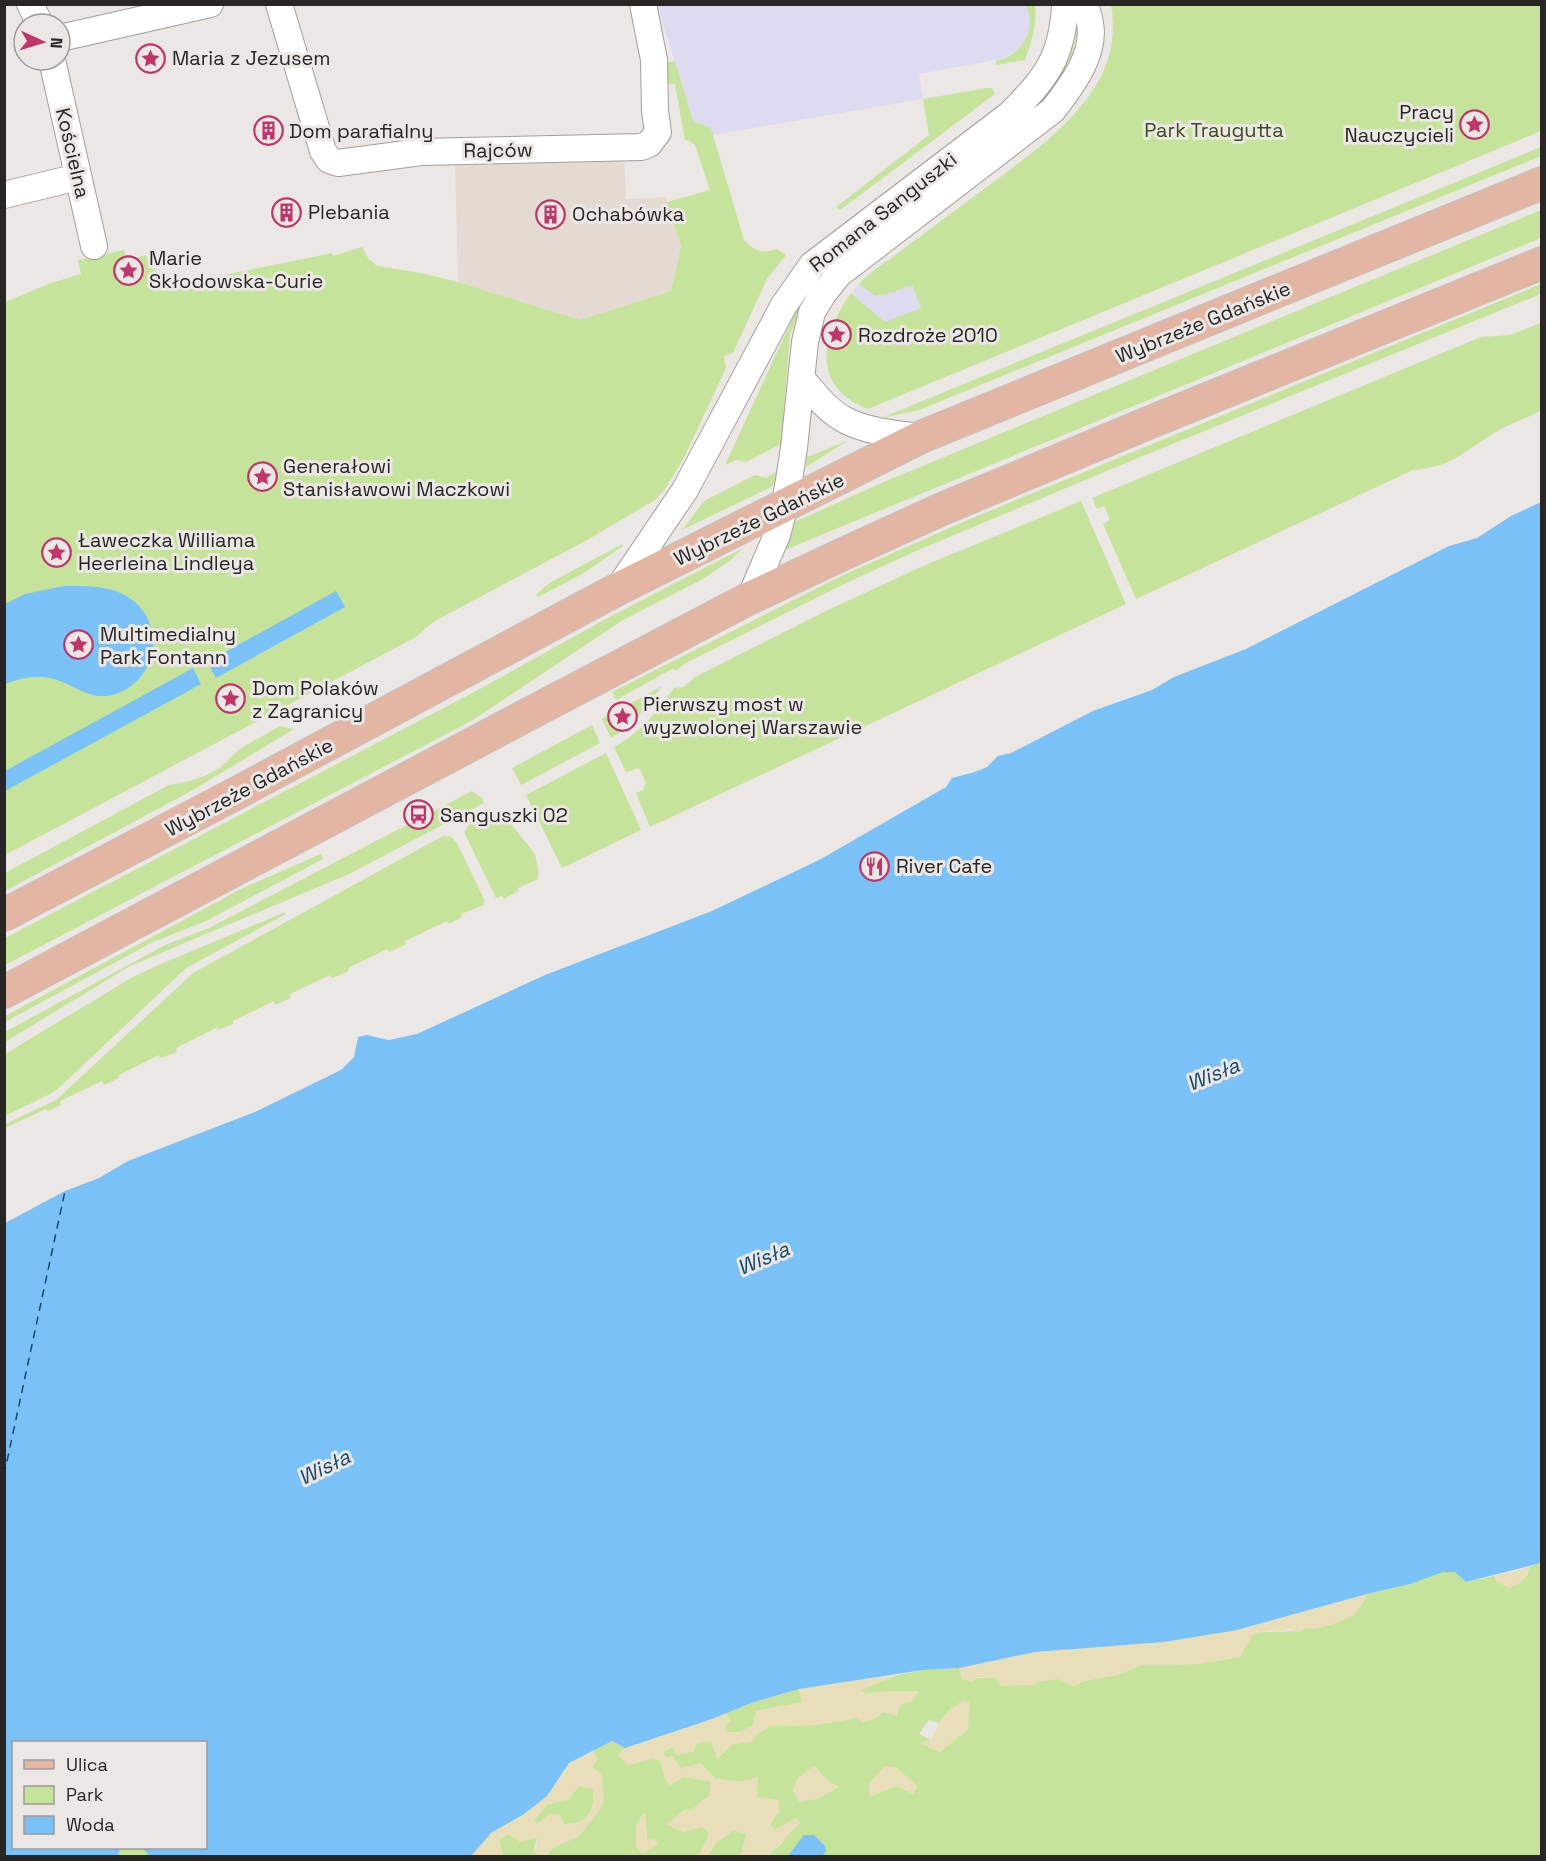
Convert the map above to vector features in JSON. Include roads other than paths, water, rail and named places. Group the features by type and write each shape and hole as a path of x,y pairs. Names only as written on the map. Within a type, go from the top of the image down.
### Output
{"main road":[{"name":"Wybrzeże Gdańskie","path":"4,915 618,590 921,438 1542,183"},
{"path":"4,992 750,598 942,509 1542,263"}],"street":[{"path":"72,35 210,4"},
{"name":"Rajców","path":"279,4 320,144 325,155 332,162 343,163 421,152 641,147 654,138 655,111 654,60 643,4"},
{"name":"Romana Sanguszki","path":"618,590 685,490 784,305 812,265 1009,115 1030,94 1048,71 1055,57 1064,30 1065,4"},
{"name":"Romana Sanguszki","path":"750,598 777,536 785,505 793,460 805,342 812,312 839,273 1053,110 1068,91 1082,67 1089,46 1091,25 1085,4"},
{"name":"Kościelna","path":"55,72 94,246"},
{"path":"4,195 78,177"},
{"path":"802,379 821,401 848,422 921,438"}],"water":[{"name":"Wisła","path":"1541,502 1541,1563 1466,1582 1455,1572 1443,1572 1410,1584 1237,1630 1164,1642 1035,1652 959,1668 923,1670 799,1689 751,1703 712,1719 625,1748 612,1741 569,1763 547,1796 524,1814 491,1833 471,1856 150,1856 143,1849 207,1849 207,1741 12,1741 12,1849 120,1849 118,1856 5,1856 5,1223 65,1191 99,1178 128,1161 255,1112 341,1070 354,1057 358,1037 367,1035 389,1040 417,1034 545,975 712,911 821,859 946,787 952,778 987,767 998,756 1011,753 1093,711 1152,690 1174,677 1246,649 1449,546 1477,538 1511,516"},
{"name":"Multimedialny Park Fontann","path":"64,586 99,587 116,591 131,599 142,610 150,623 153,637 152,651 148,665 129,687 115,694 98,696 62,682 41,677 29,677 5,684 5,604 25,594"},
{"path":"336,591 345,607 216,678 207,662"},
{"path":"193,668 201,684 5,791 5,771"},
{"path":"804,1835 814,1835 825,1846 826,1851 822,1856 788,1856"}],"place":[{"name":"Maria z Jezusem","path":"151,58"},
{"name":"Pracy Nauczycieli","path":"1475,124"},
{"name":"Dom parafialny","path":"268,131"},
{"name":"Plebania","path":"287,212"},
{"name":"Ochabówka","path":"551,214"},
{"name":"Marie Skłodowska-Curie","path":"128,270"},
{"name":"Rozdroże 2010","path":"837,335"},
{"name":"Generałowi Stanisławowi Maczkowi","path":"262,477"},
{"name":"Ławeczka Williama Heerleina Lindleya","path":"57,552"},
{"name":"Multimedialny Park Fontann","path":"79,645"},
{"name":"Dom Polaków z Zagranicy","path":"231,699"},
{"name":"Pierwszy most w wyzwolonej Warszawie","path":"622,716"},
{"name":"Sanguszki 02","path":"419,815"},
{"name":"River Cafe","path":"875,866"}],"park label":[{"name":"Park Traugutta","path":"1214,130"}]}
